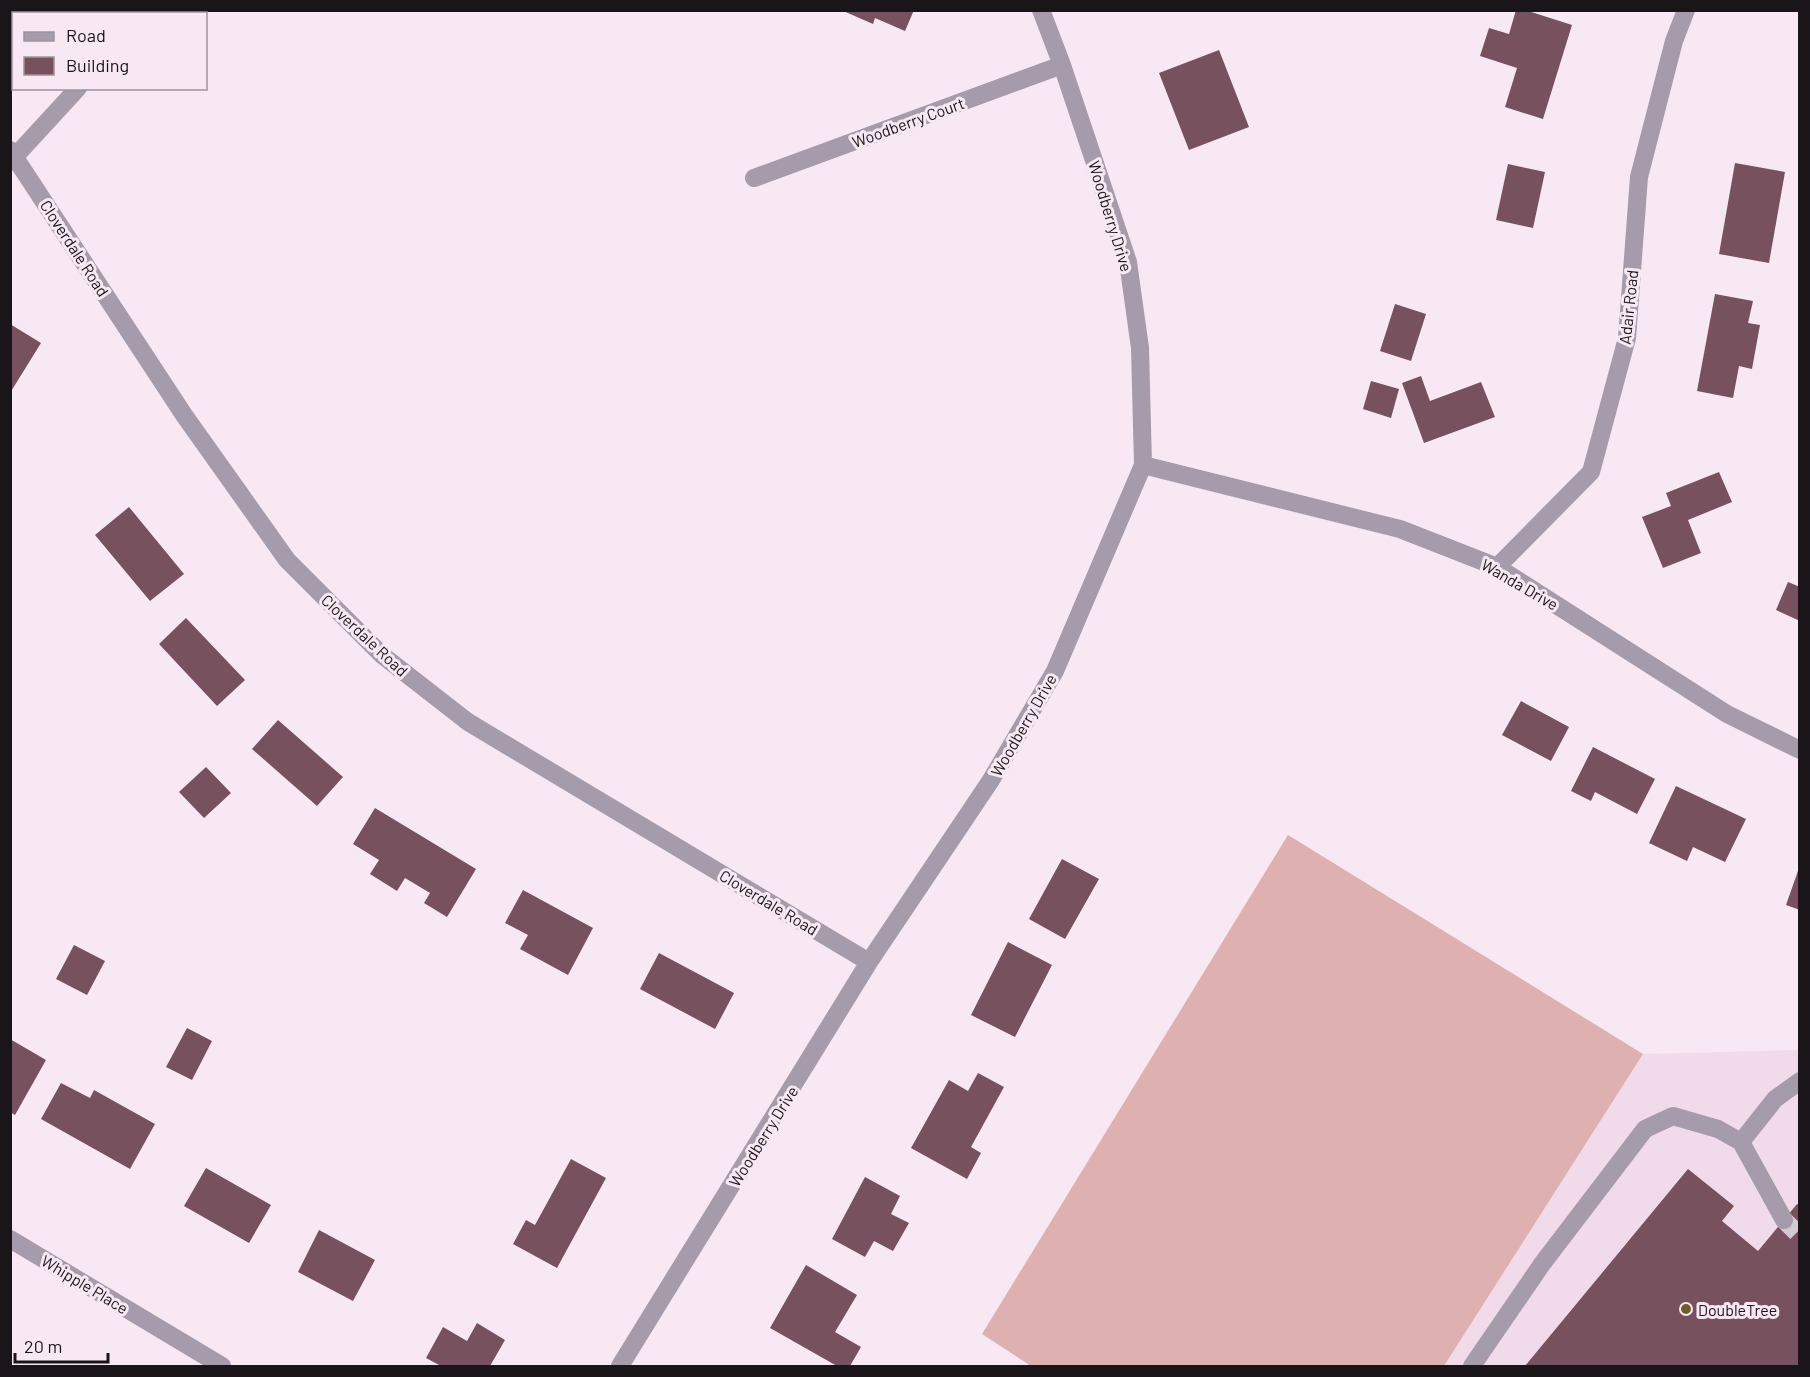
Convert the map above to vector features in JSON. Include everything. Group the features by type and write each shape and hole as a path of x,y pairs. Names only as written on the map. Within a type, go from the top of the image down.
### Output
{"street":[{"name":"Woodberry Drive","path":"620,1366 869,962 991,780 1055,671 1143,465 1140,348 1128,262 1062,65 1041,10"},
{"name":"Adair Road","path":"1497,567 1591,472 1627,338 1639,177 1674,41 1686,10"},
{"name":"Woodberry Court","path":"754,178 1062,65"},
{"path":"12,156 76,90"},
{"name":"Cloverdale Road","path":"12,156 184,415 287,560 382,655 468,722 869,962"},
{"name":"Wanda Drive","path":"1143,465 1400,529 1497,567 1727,714 1800,750"},
{"path":"1741,1142 1775,1099 1800,1081"},
{"path":"1472,1366 1542,1264 1645,1129 1673,1116 1718,1129 1741,1142 1784,1220"},
{"name":"Whipple Place","path":"10,1239 222,1366"}],"shaded area":[{"path":"1288,835 1643,1054 1444,1366 1031,1366 982,1334"},
{"path":"1799,1050 1799,1366 1444,1366 1643,1054"}],"building":[{"path":"841,10 914,10 905,31 875,18 873,24"},
{"path":"1516,10 1525,10 1572,25 1543,119 1505,107 1517,68 1480,56 1489,28 1509,34"},
{"path":"1219,50 1249,127 1189,150 1159,73"},
{"path":"1735,163 1785,172 1769,263 1719,254"},
{"path":"1508,164 1545,172 1533,228 1496,220"},
{"path":"1715,294 1753,301 1748,323 1760,325 1752,369 1739,366 1733,398 1697,391"},
{"path":"1395,304 1426,314 1411,361 1380,351"},
{"path":"10,324 41,343 10,393"},
{"path":"1421,376 1430,401 1481,382 1495,417 1424,443 1402,383"},
{"path":"1371,381 1399,389 1391,418 1363,409"},
{"path":"1719,472 1732,502 1688,520 1701,553 1663,568 1642,517 1671,506 1666,493"},
{"path":"129,507 184,574 150,601 95,535"},
{"path":"1788,582 1800,587 1800,621 1776,610"},
{"path":"186,618 245,680 217,706 159,644"},
{"path":"1521,701 1569,727 1551,761 1502,735"},
{"path":"278,720 343,777 317,806 252,749"},
{"path":"1593,747 1655,779 1637,814 1595,792 1591,801 1571,791"},
{"path":"206,767 231,793 204,818 179,792"},
{"path":"1676,786 1746,819 1725,862 1693,847 1687,861 1649,843"},
{"path":"375,808 476,869 447,917 424,903 430,893 405,878 397,891 370,874 379,860 353,844"},
{"path":"1062,859 1099,879 1065,939 1029,919"},
{"path":"1800,868 1800,910 1786,905"},
{"path":"523,890 593,928 568,975 520,949 528,935 505,923"},
{"path":"1008,942 1052,965 1015,1037 971,1015"},
{"path":"74,945 105,961 87,995 56,979"},
{"path":"659,953 734,993 715,1029 640,989"},
{"path":"187,1028 212,1041 192,1080 166,1067"},
{"path":"10,1039 46,1060 15,1115 10,1112"},
{"path":"978,1073 1004,1087 971,1147 981,1153 967,1179 911,1148 949,1080 968,1091"},
{"path":"61,1083 90,1098 94,1090 155,1124 130,1169 41,1119"},
{"path":"571,1159 606,1178 557,1268 513,1244 526,1220 535,1225"},
{"path":"206,1168 271,1205 249,1243 184,1206"},
{"name":"DoubleTree","path":"1688,1169 1734,1206 1722,1221 1758,1251 1797,1204 1800,1206 1800,1366 1525,1366"},
{"path":"865,1177 900,1196 891,1214 909,1223 893,1251 874,1241 865,1257 832,1239"},
{"path":"319,1230 375,1260 353,1301 298,1272"},
{"path":"806,1265 857,1295 835,1332 861,1347 850,1366 837,1366 770,1328"},
{"path":"477,1323 505,1340 490,1366 441,1366 426,1358 443,1327 467,1341"}],"tunnel":[{"path":"1784,1220 1800,1236"}],"place":[{"name":"DoubleTree","path":"1686,1309"}]}
